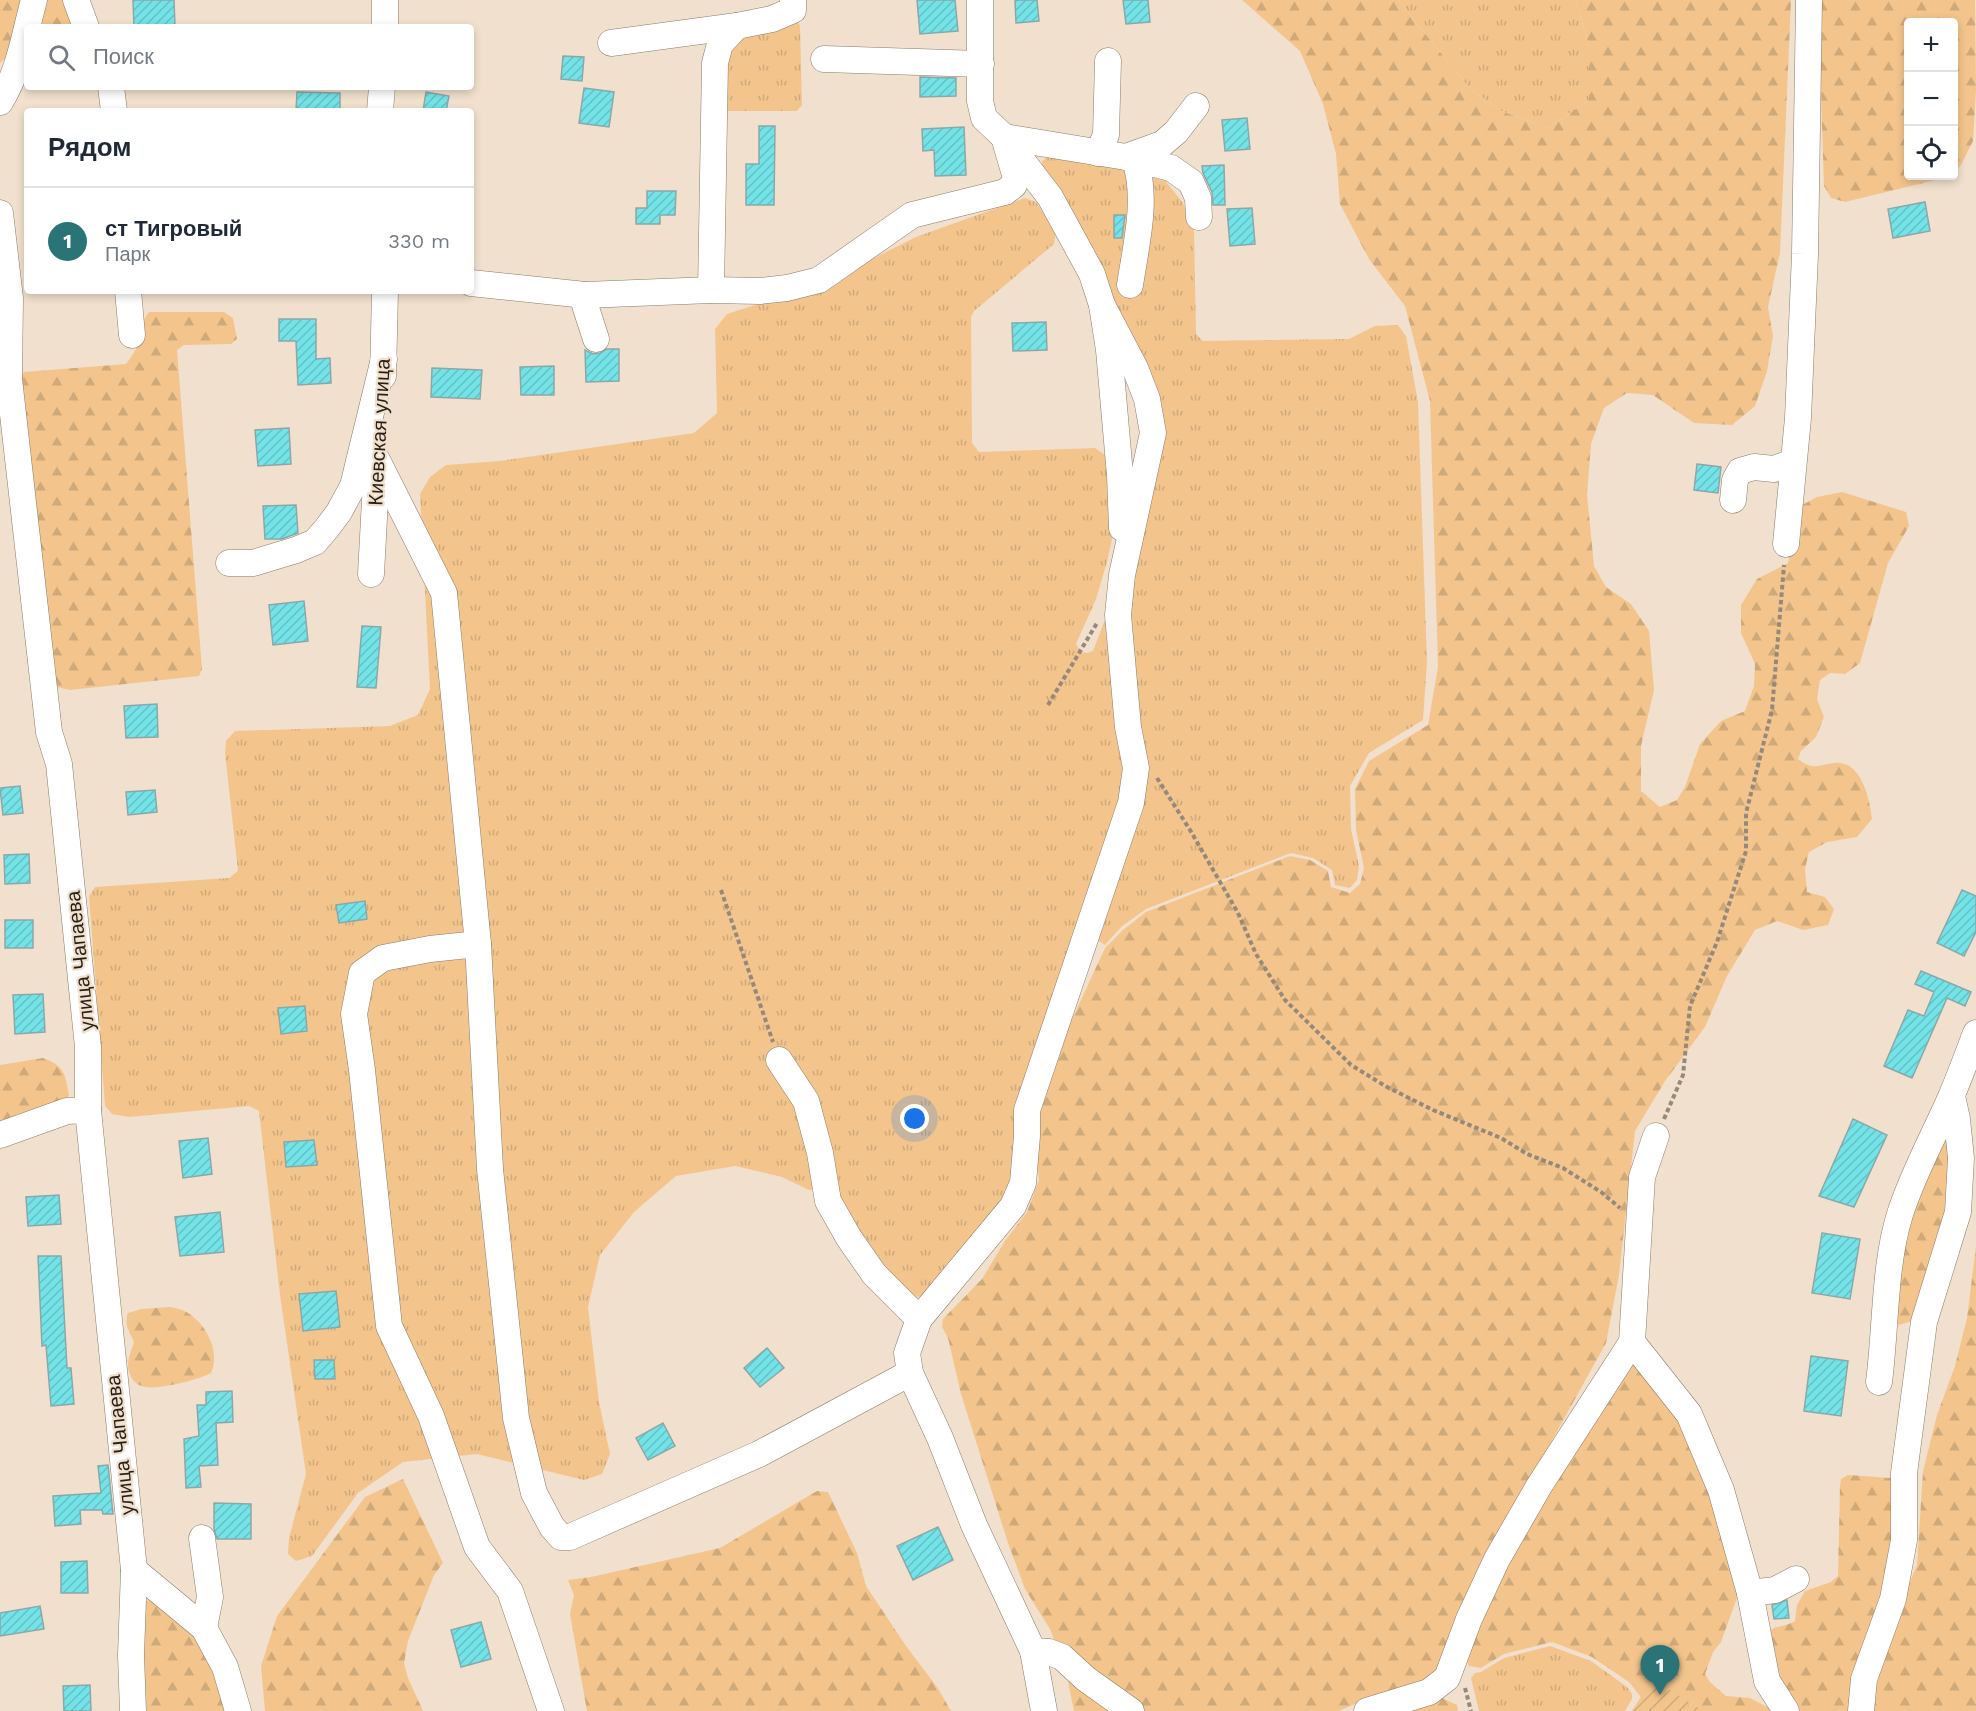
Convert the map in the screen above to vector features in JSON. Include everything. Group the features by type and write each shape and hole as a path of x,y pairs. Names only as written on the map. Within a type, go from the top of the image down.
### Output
{"street":[{"path":"27,24 34,0"},
{"path":"76,0 85,24"},
{"path":"385,0 385,24"},
{"path":"611,43 772,19 793,10 793,0"},
{"path":"980,0 981,110 984,118 1004,137 1050,197 1092,274 1102,305 1109,350 1120,475 1122,574 1118,615 1128,727 1136,768 1131,803 1028,1110 1023,1183 1013,1206 919,1319 907,1353 910,1373 940,1438 978,1536 1033,1651 1044,1711"},
{"path":"1786,544 1798,418 1805,254 1809,0"},
{"path":"711,291 715,63 720,44 737,26"},
{"path":"0,102 18,66 24,36"},
{"path":"824,59 981,64"},
{"path":"1098,153 1106,135 1108,61"},
{"path":"111,90 114,108"},
{"path":"380,108 382,90"},
{"path":"1130,159 1162,144 1176,132 1196,106"},
{"path":"474,283 585,295 760,291 787,288 819,280 912,215 1005,192 1014,185 1016,178 1004,137"},
{"path":"1004,137 1171,168 1191,182 1198,198 1199,217"},
{"path":"1130,159 1139,172 1140,204 1130,285"},
{"name":"улица Чапаева","path":"0,213 10,298 9,379 49,732 59,765 88,1047 88,1110 134,1570 131,1655 134,1711"},
{"path":"128,294 132,335"},
{"name":"Киевская улица","path":"371,574 384,360 385,294"},
{"path":"585,295 585,305 596,339"},
{"path":"1102,305 1135,368 1147,399 1154,433 1122,574"},
{"path":"229,563 253,563 296,550 315,542 327,528 353,486 384,360"},
{"path":"377,460 444,593 478,944 490,1169 516,1418 534,1493 552,1527 561,1537 570,1537 759,1454 910,1373"},
{"path":"1732,500 1735,480 1740,471 1754,467 1774,469 1793,462"},
{"path":"478,944 430,949 383,958 362,973 354,1014 389,1326 431,1416 477,1547 510,1591 551,1711"},
{"path":"1879,1382 1884,1346 1888,1277 1900,1216 1922,1157 1952,1096 1976,1033"},
{"path":"779,1060 806,1101 820,1153 828,1201 849,1238 874,1274 919,1319"},
{"path":"1861,1711 1864,1679 1893,1599 1904,1540 1904,1473 1924,1322 1958,1212 1961,1158 1952,1096"},
{"path":"0,1135 67,1111 88,1110"},
{"path":"1367,1711 1429,1692 1447,1678 1469,1619 1497,1559 1539,1486 1632,1342 1642,1177 1656,1136"},
{"path":"1632,1342 1689,1414 1721,1490 1750,1593 1767,1681 1786,1711"},
{"path":"201,1538 210,1597 204,1628"},
{"path":"134,1570 204,1628 225,1667 238,1711"},
{"path":"1750,1593 1775,1590 1796,1579"},
{"path":"1033,1651 1049,1652 1062,1657 1131,1711"}],"path":[{"path":"1656,1136 1683,1075 1690,1005 1717,942 1746,851 1746,813 1772,710 1786,544"},
{"path":"1048,705 1086,643"},
{"path":"1153,773 1190,830 1238,913 1256,954 1285,1000 1351,1065 1424,1106 1501,1138 1527,1154 1563,1168 1601,1192 1639,1224"},
{"path":"721,890 779,1060"}],"green space":[{"path":"0,0 22,0 7,57 0,63"},
{"path":"38,0 69,0 76,24 31,24"},
{"path":"1242,0 1398,0 1469,88 1501,111 1548,128 1589,100 1589,46 1576,0 1791,0 1780,253 1768,307 1773,336 1767,371 1755,406 1732,425 1694,423 1653,395 1627,393 1604,408 1591,444 1587,494 1594,566 1606,587 1631,604 1649,631 1654,690 1641,746 1641,791 1660,807 1677,800 1685,787 1700,744 1721,721 1745,711 1754,686 1755,664 1741,633 1741,605 1757,579 1788,563 1802,505 1817,497 1842,492 1906,512 1909,526 1888,563 1860,663 1845,674 1830,673 1820,680 1817,699 1824,717 1816,737 1801,751 1798,759 1812,766 1843,763 1851,767 1866,791 1872,819 1857,837 1827,842 1809,852 1805,869 1807,892 1825,897 1834,909 1828,925 1803,930 1777,921 1755,930 1727,976 1705,1027 1665,1081 1635,1131 1619,1275 1606,1343 1529,1482 1441,1668 1424,1682 1373,1696 1339,1711 1074,1711 1065,1667 1050,1629 1025,1589 1008,1543 961,1394 948,1338 942,1327 943,1319 982,1279 1005,1241 1027,1212 1039,1180 1036,1149 1039,1110 1056,1054 1105,948 1146,912 1290,856 1310,860 1328,871 1331,887 1350,893 1360,884 1364,868 1356,830 1355,789 1369,761 1428,725 1438,667 1430,401 1405,306 1369,259 1340,204 1336,154 1323,104 1300,51"},
{"path":"1398,0 1576,0 1589,46 1589,100 1548,128 1501,111 1469,88"},
{"path":"1818,0 1975,0 1976,89 1973,141 1961,165 1958,168 1958,18 1904,18 1904,180 1936,180 1845,202 1831,198 1824,186"},
{"path":"798,22 800,26 802,105 797,111 728,111 724,107 729,48 743,31"},
{"path":"1049,156 1095,162 1163,178 1183,203 1194,229 1196,334 1203,341 1349,339 1375,326 1398,325 1406,336 1418,402 1427,662 1423,720 1369,753 1350,786 1351,829 1359,866 1357,880 1350,888 1335,885 1332,870 1313,858 1291,853 1146,909 1121,927 1105,945 1097,940 1138,805 1127,614 1161,433 1042,169 1042,161"},
{"path":"1025,198 1036,202 1056,232 1054,244 974,311 971,317 972,443 979,452 1095,448 1108,457 1115,525 1096,599 1076,644 1081,652 1093,651 1106,617 1131,770 1020,1183 927,1296 913,1297 878,1264 837,1198 785,1051 775,1047 769,1054 796,1103 815,1186 809,1190 782,1177 735,1166 676,1176 634,1212 600,1255 588,1307 599,1402 610,1454 602,1474 584,1480 477,1454 403,1462 358,1493 312,1556 296,1561 288,1554 289,1538 306,1474 280,1295 259,1111 249,1106 129,1117 112,1114 105,1106 89,896 95,887 229,878 238,871 225,753 226,741 235,731 390,726 418,715 430,689 420,494 430,477 446,465 500,461 694,433 717,413 715,329 727,314 828,281 916,237"},
{"path":"149,312 224,312 233,318 237,339 231,344 184,345 177,350 202,669 199,676 70,690 57,687 53,679 19,380 24,372 126,364 138,344 143,323"},
{"path":"43,1058 56,1064 65,1076 69,1095 63,1104 0,1122 0,1065"},
{"path":"1949,1131 1953,1187 1912,1321 1899,1325 1895,1320 1905,1218"},
{"path":"1976,1246 1976,1711 1871,1711 1883,1646 1917,1565 1923,1471 1937,1415 1955,1366 1967,1318"},
{"path":"170,1307 188,1313 201,1324 213,1348 214,1365 211,1373 197,1379 157,1387 142,1386 133,1380 128,1366 134,1342 127,1325 128,1313 141,1309"},
{"path":"1637,1365 1683,1420 1710,1493 1738,1595 1721,1642 1713,1652 1705,1674 1710,1682 1726,1696 1750,1698 1775,1711 1652,1711 1629,1682 1592,1657 1552,1642 1504,1654 1481,1668 1469,1666 1466,1659 1490,1592 1548,1494 1628,1369"},
{"path":"1848,1475 1890,1478 1895,1482 1896,1540 1852,1711 1795,1711 1775,1675 1767,1633 1795,1621 1797,1605 1805,1591 1831,1582 1838,1576 1840,1486 1841,1479"},
{"path":"403,1479 443,1563 434,1575 408,1641 404,1663 408,1678 423,1711 265,1711 261,1666 277,1616 365,1497"},
{"path":"817,1491 828,1492 857,1553 866,1586 937,1687 951,1711 587,1711 570,1614 574,1595 568,1580 591,1577 720,1548"},
{"path":"149,1600 158,1602 191,1628 217,1671 228,1711 147,1711 143,1677 141,1603"},
{"path":"1550,1646 1591,1661 1627,1687 1632,1694 1632,1699 1625,1711 1479,1711 1471,1678 1475,1673 1481,1672 1504,1658"},
{"path":"1652,1679 1703,1711 1632,1711"},
{"path":"1442,1698 1457,1705 1458,1711 1397,1711"}],"building":[{"path":"133,0 174,0 175,24 134,24"},
{"path":"917,0 955,0 958,31 920,34"},
{"path":"1015,0 1037,0 1039,21 1016,23"},
{"path":"1123,0 1148,0 1150,22 1126,24"},
{"path":"563,56 584,57 582,81 561,79"},
{"path":"920,77 956,78 956,96 920,97"},
{"path":"584,88 614,92 609,127 579,123"},
{"path":"297,92 340,93 340,108 296,108"},
{"path":"426,92 449,96 447,108 423,108"},
{"path":"1247,118 1250,149 1225,151 1222,120"},
{"path":"759,126 775,126 774,205 746,205 746,164 759,164"},
{"path":"964,127 966,175 935,176 934,150 923,151 922,129"},
{"path":"1224,165 1225,205 1213,205 1212,192 1202,166"},
{"path":"647,191 676,191 675,215 660,215 660,224 636,224 636,208 647,208"},
{"path":"1925,202 1930,231 1893,238 1888,209"},
{"path":"1252,208 1255,244 1230,246 1227,209"},
{"path":"1114,215 1125,215 1122,238 1114,238"},
{"path":"279,319 316,319 316,359 330,358 331,383 298,385 296,341 279,341"},
{"path":"1046,322 1047,350 1013,351 1012,323"},
{"path":"607,349 619,349 619,381 586,382 585,350 593,354"},
{"path":"554,366 554,395 521,395 520,367"},
{"path":"432,368 482,370 480,399 431,397"},
{"path":"289,428 291,464 258,466 255,430"},
{"path":"1697,464 1721,467 1718,493 1694,490"},
{"path":"296,505 298,533 282,539 265,539 263,506"},
{"path":"304,601 308,641 273,645 269,605"},
{"path":"362,626 381,627 376,688 357,687"},
{"path":"157,704 158,737 126,738 124,706"},
{"path":"20,786 23,813 3,815 0,788"},
{"path":"155,790 157,812 128,815 126,792"},
{"path":"29,854 30,883 5,884 4,855"},
{"path":"1962,890 1976,896 1976,932 1964,956 1937,943"},
{"path":"365,901 367,919 339,923 336,905"},
{"path":"5,920 33,920 33,948 5,948"},
{"path":"1921,971 1971,992 1965,1006 1947,998 1912,1078 1884,1066 1908,1010 1924,1016 1934,992 1915,984"},
{"path":"43,994 45,1032 15,1034 13,995"},
{"path":"305,1006 307,1031 281,1034 278,1008"},
{"path":"1853,1119 1887,1135 1854,1207 1819,1196"},
{"path":"208,1138 212,1174 183,1178 179,1141"},
{"path":"314,1140 317,1165 286,1167 284,1142"},
{"path":"59,1195 61,1224 28,1226 26,1197"},
{"path":"220,1212 224,1252 180,1256 175,1217"},
{"path":"1822,1233 1860,1239 1850,1299 1812,1293"},
{"path":"38,1256 61,1256 67,1368 71,1368 74,1404 51,1406 46,1345 42,1346"},
{"path":"336,1291 340,1327 303,1331 299,1294"},
{"path":"767,1348 784,1368 760,1387 744,1368"},
{"path":"1811,1356 1848,1361 1841,1416 1804,1411"},
{"path":"314,1360 334,1360 335,1379 315,1379"},
{"path":"232,1391 233,1422 216,1423 218,1465 199,1466 201,1487 186,1488 184,1439 199,1436 197,1405 206,1405 206,1392"},
{"path":"663,1423 675,1446 648,1460 636,1438"},
{"path":"108,1465 113,1514 103,1514 102,1510 80,1510 81,1524 55,1526 53,1496 101,1493 98,1466"},
{"path":"214,1503 251,1504 251,1539 217,1539 214,1529"},
{"path":"938,1527 953,1560 913,1580 897,1546"},
{"path":"87,1561 88,1593 61,1593 61,1562"},
{"path":"1787,1600 1789,1618 1774,1619 1772,1605"},
{"path":"40,1606 44,1629 0,1636 0,1613"},
{"path":"481,1622 491,1659 461,1667 451,1630"},
{"path":"90,1685 91,1711 64,1711 63,1686"}],"place":[{"name":"ст Тигровый","path":"1660,1695"}]}
